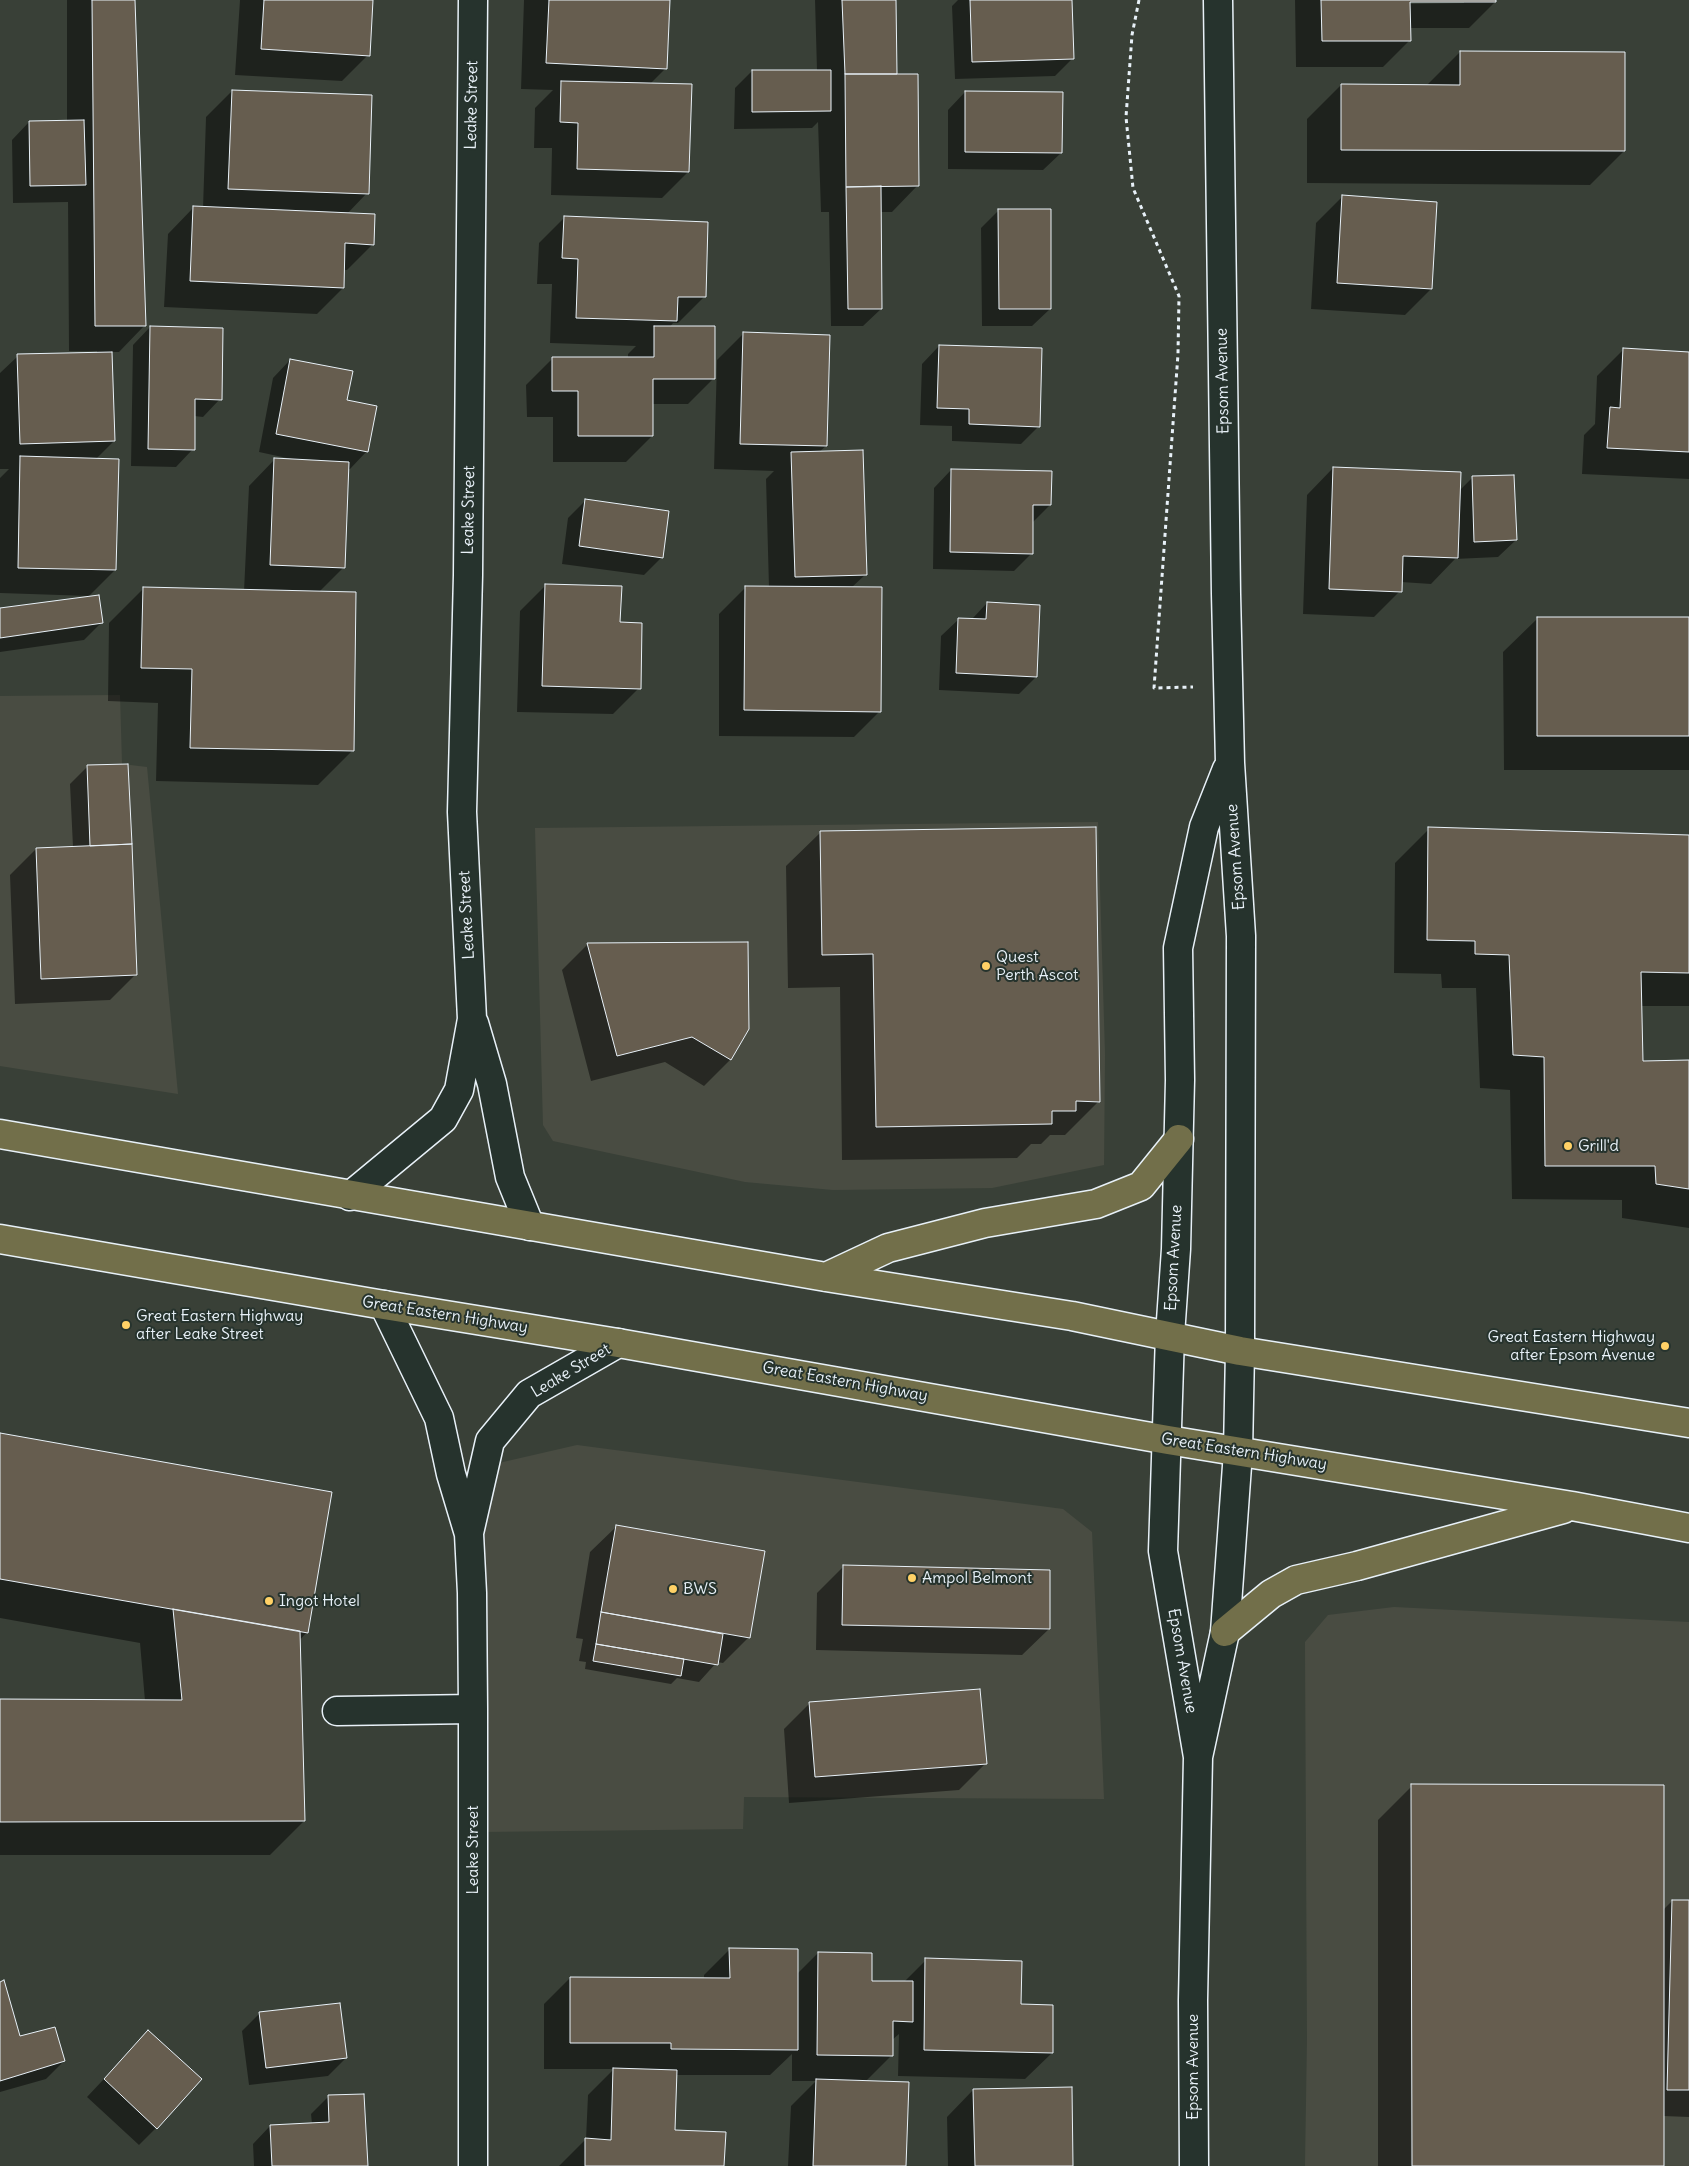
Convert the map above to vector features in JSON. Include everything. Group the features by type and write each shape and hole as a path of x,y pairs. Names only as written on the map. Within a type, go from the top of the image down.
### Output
{"highway":[{"path":"0,1134 826,1277 1072,1316 1240,1351 1689,1423"},
{"path":"826,1277 888,1248 985,1223 1096,1204 1141,1186 1179,1139"},
{"name":"Great Eastern Highway","path":"0,1239 618,1343 1238,1452 1572,1506 1689,1528"},
{"path":"1225,1632 1271,1594 1296,1580 1357,1566 1572,1506"}],"street":[{"name":"Leake Street","path":"350,1196 443,1119 459,1090 472,1020 462,812 468,575 473,0"},
{"name":"Epsom Avenue","path":"1198,1757 1225,1632 1238,1452 1240,1351 1241,936 1230,763 1218,0"},
{"name":"Epsom Avenue","path":"1194,2166 1193,2000 1198,1757 1163,1551 1179,1139 1178,948 1204,827 1230,763"},
{"name":"Leake Street","path":"472,1020 492,1084 510,1177 530,1226"},
{"name":"Leake Street","path":"384,1305 440,1418 451,1474 469,1534 472,1592 473,1708 473,2166"},
{"name":"Leake Street","path":"469,1534 490,1441 530,1394 618,1343"},
{"path":"337,1711 473,1708"}],"path":[{"path":"1138,0 1132,35 1126,117 1133,188 1179,296 1178,354 1158,607 1154,688 1229,686"}],"shaded area":[{"path":"120,695 122,764 147,767 178,1094 0,1066 0,696"},
{"path":"1098,822 1105,1054 1104,1165 992,1188 833,1190 745,1182 553,1141 543,1125 535,828"},
{"path":"577,1445 1063,1509 1092,1532 1104,1799 744,1797 743,1829 479,1832 451,1474"},
{"path":"1394,1607 1689,1622 1689,2166 1305,2166 1307,2039 1305,1642 1328,1615"}],"building":[{"path":"92,0 135,0 146,326 95,326"},
{"path":"264,0 373,0 370,56 261,49"},
{"path":"549,0 670,0 667,69 546,63"},
{"path":"842,0 896,0 897,74 845,74"},
{"path":"970,0 1072,0 1074,59 972,62"},
{"path":"1321,0 1496,0 1496,2 1410,2 1411,41 1322,41"},
{"path":"1460,51 1625,52 1625,151 1341,150 1341,84 1460,85"},
{"path":"752,70 831,70 831,111 752,112"},
{"path":"845,74 918,74 919,186 846,187"},
{"path":"561,81 692,84 689,172 577,169 578,123 560,122"},
{"path":"232,90 372,95 369,194 228,189"},
{"path":"965,91 1063,92 1062,153 965,152"},
{"path":"84,120 86,185 30,186 29,121"},
{"path":"881,186 882,309 848,309 846,187"},
{"path":"1342,195 1437,202 1432,289 1337,283"},
{"path":"193,206 375,214 374,245 345,243 344,288 190,281"},
{"path":"998,209 1051,209 1051,309 999,309"},
{"path":"564,216 708,222 706,297 678,297 677,321 576,318 578,259 562,258"},
{"path":"150,326 223,328 222,400 195,399 195,450 148,449"},
{"path":"654,326 715,326 715,379 653,379 653,436 578,436 578,391 552,391 552,357 654,357"},
{"path":"743,332 830,335 827,446 740,444"},
{"path":"939,345 1042,348 1040,427 969,424 969,409 937,408"},
{"path":"1623,348 1689,352 1689,452 1607,448 1610,407 1620,408"},
{"path":"112,352 115,441 20,444 17,354"},
{"path":"290,359 353,371 347,400 377,406 368,452 276,434"},
{"path":"863,450 867,575 795,577 791,452"},
{"path":"20,456 119,459 116,570 18,568"},
{"path":"274,458 349,462 345,568 270,565"},
{"path":"1333,467 1461,472 1458,558 1403,556 1402,592 1329,589"},
{"path":"951,469 1052,471 1051,505 1033,505 1033,554 950,552"},
{"path":"1514,475 1517,540 1474,542 1472,476"},
{"path":"585,499 669,511 663,558 579,546"},
{"path":"545,584 622,586 620,622 642,623 641,689 542,686"},
{"path":"745,586 882,587 881,712 744,710"},
{"path":"143,587 356,592 354,751 190,748 192,669 141,668"},
{"path":"99,595 103,623 0,638 0,608"},
{"path":"987,602 1040,605 1037,677 956,673 958,618 986,619"},
{"path":"1537,617 1689,617 1689,736 1537,736"},
{"path":"128,764 132,844 90,846 87,765"},
{"name":"Quest Perth Ascot","path":"1096,827 1100,1102 1076,1101 1076,1111 1052,1111 1052,1124 876,1127 873,954 822,955 820,831"},
{"path":"1428,827 1689,835 1689,973 1641,972 1643,1061 1689,1060 1689,1189 1656,1184 1655,1166 1545,1166 1544,1057 1513,1055 1509,955 1475,954 1475,941 1427,940"},
{"path":"132,844 137,975 41,979 36,848"},
{"path":"748,942 749,1029 731,1060 692,1037 617,1056 587,943"},
{"path":"0,1433 332,1492 308,1633 0,1579"},
{"path":"616,1525 765,1551 750,1638 601,1612"},
{"path":"843,1565 1050,1570 1050,1629 842,1625"},
{"path":"173,1609 300,1631 305,1821 0,1822 0,1699 182,1700"},
{"path":"601,1612 723,1634 718,1665 596,1644"},
{"path":"596,1644 684,1659 681,1676 593,1661"},
{"path":"980,1689 987,1764 815,1777 809,1702"},
{"path":"1411,1784 1664,1785 1664,2166 1412,2166"},
{"path":"1672,1900 1689,1900 1689,2090 1667,2090"},
{"path":"729,1948 798,1949 798,2050 671,2049 671,2043 570,2043 570,1977 730,1978"},
{"path":"818,1952 872,1953 872,1981 913,1981 913,2022 893,2021 893,2056 817,2055"},
{"path":"925,1958 1022,1961 1021,2004 1053,2005 1053,2053 924,2050"},
{"path":"4,1980 20,2036 55,2027 65,2061 0,2081 0,1982"},
{"path":"340,2003 347,2058 266,2068 259,2012"},
{"path":"148,2030 202,2079 157,2129 104,2079"},
{"path":"613,2068 677,2070 675,2130 726,2132 724,2166 585,2166 585,2138 611,2140"},
{"path":"816,2079 909,2082 906,2166 813,2166"},
{"path":"1072,2087 1073,2166 975,2166 973,2089"},
{"path":"364,2094 368,2166 272,2166 270,2125 329,2122 328,2095"}],"place":[{"name":"Quest Perth Ascot","path":"986,966"},
{"name":"Grill'd","path":"1568,1146"},
{"name":"Great Eastern Highway after Leake Street","path":"126,1325"},
{"name":"Great Eastern Highway after Epsom Avenue","path":"1665,1346"},
{"name":"Ampol Belmont","path":"912,1578"},
{"name":"BWS","path":"673,1589"},
{"name":"Ingot Hotel","path":"269,1601"}]}
